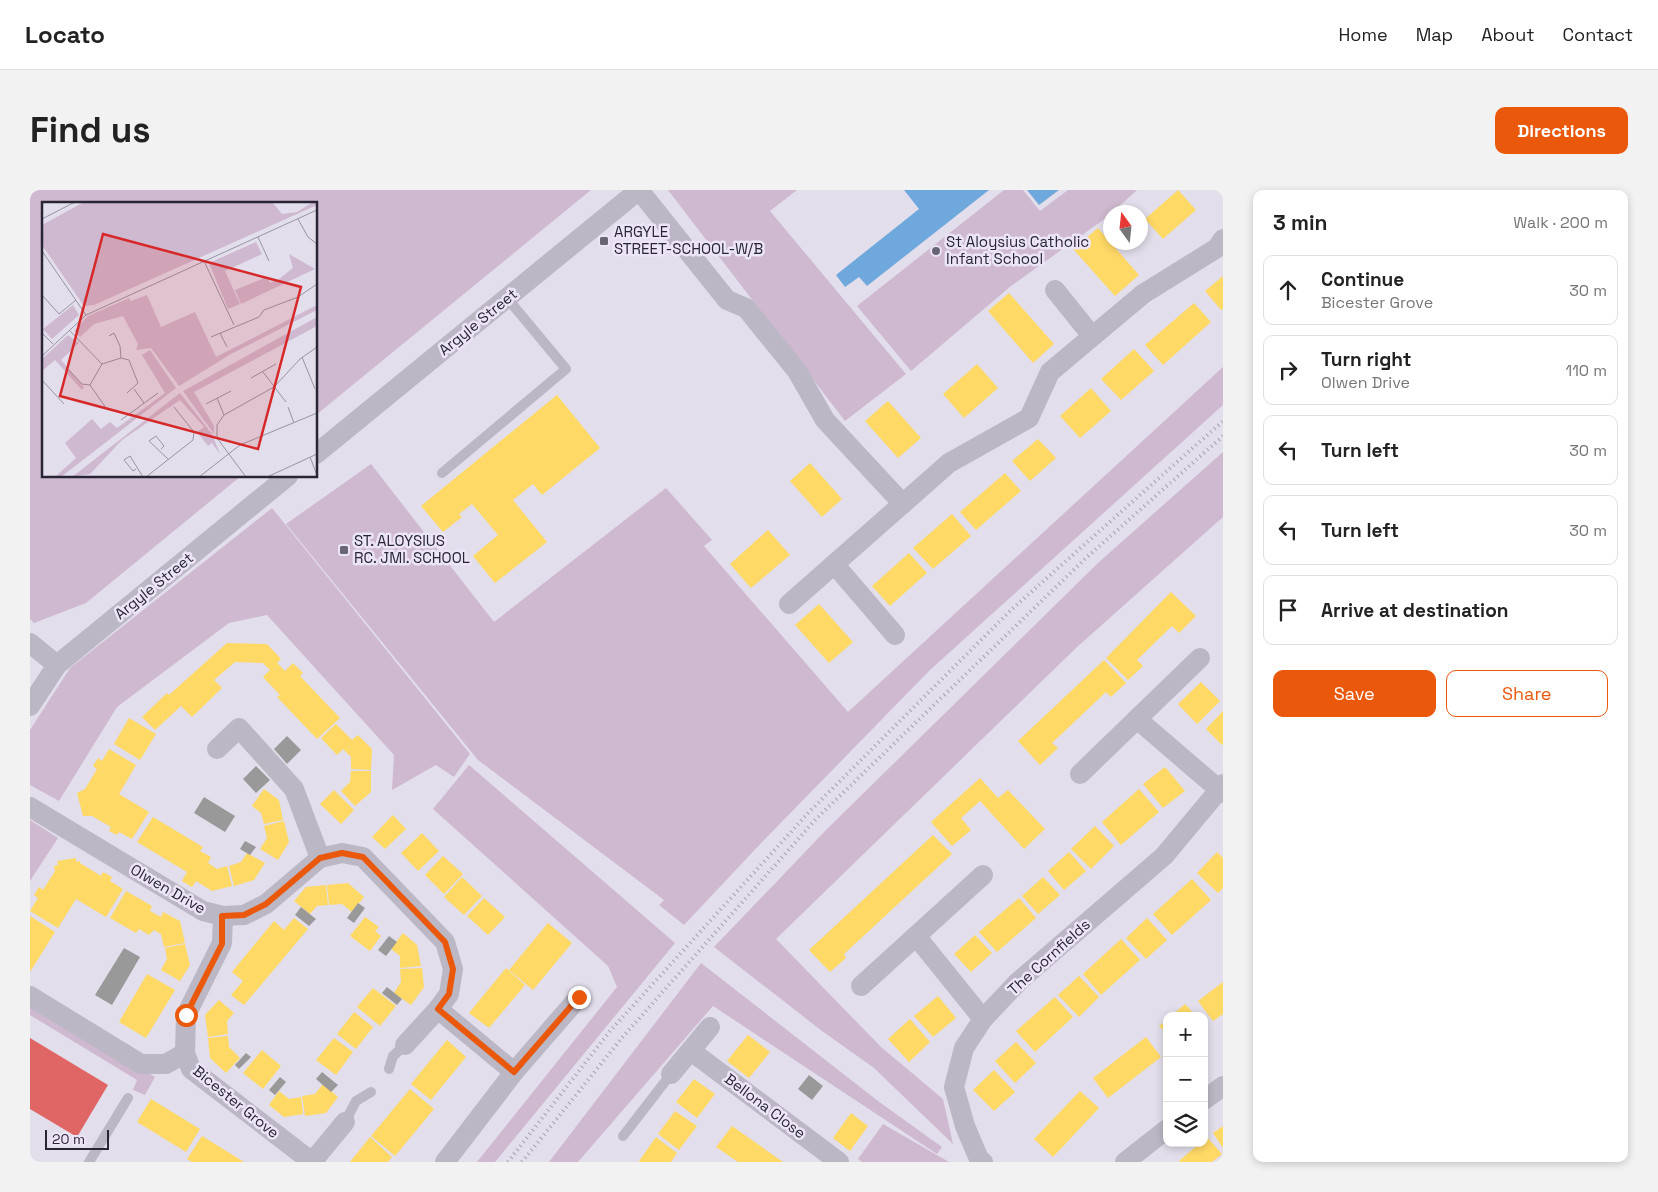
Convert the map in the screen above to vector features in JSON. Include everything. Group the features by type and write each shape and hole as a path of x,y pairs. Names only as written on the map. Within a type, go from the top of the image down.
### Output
{"street":[{"name":"Argyle Street","path":"318,452 639,190"},
{"path":"639,190 726,300 746,308 797,371 825,420 903,504"},
{"path":"789,604 949,462 1029,418 1050,372 1143,294 1217,248 1223,239"},
{"path":"1055,290 1092,336"},
{"name":"Argyle Street","path":"30,706 57,665 286,478"},
{"path":"835,565 895,635"},
{"path":"30,643 57,665"},
{"path":"1080,774 1200,658"},
{"path":"1137,719 1222,789"},
{"path":"217,749 239,728 294,789 320,858"},
{"name":"The Cornfields","path":"983,1162 979,1159 965,1126 954,1086 964,1048 983,1019 1020,981 1164,856 1222,789"},
{"name":"Olwen Drive","path":"30,807 203,911 222,916 244,915 266,904 320,858 342,853 363,857 445,942 453,969 449,994 405,1045"},
{"path":"862,986 983,875"},
{"name":"Bicester Grove","path":"222,916 222,944 186,1015 185,1053 192,1069 312,1162"},
{"path":"916,936 983,1019"},
{"path":"30,996 141,1064 166,1064 185,1053"},
{"path":"445,1162 514,1072 579,997"},
{"path":"438,1009 514,1072"},
{"path":"671,1074 710,1027"},
{"name":"Bellona Close","path":"691,1051 839,1162"},
{"path":"1208,1097 1223,1086"},
{"path":"312,1162 344,1122"},
{"path":"1124,1162 1163,1132"}],"lane":[{"path":"442,473 566,369 507,298"},
{"path":"389,1069 393,1056 405,1045"},
{"path":"624,1136 671,1074"},
{"path":"344,1122 356,1101 371,1092"},
{"path":"89,1162 128,1098"}],"shaded area":[{"path":"30,190 591,190 318,413 318,202 42,202 42,478 239,478 86,603 34,623 30,619"},
{"path":"668,190 797,190 770,211 906,374 845,421"},
{"path":"1004,190 1023,190 1040,211 1068,190 1137,190 1121,205 1103,205 1103,220 1011,286 911,371 857,306"},
{"path":"1223,367 1223,405 930,670 684,925 659,905 664,900 478,760 286,524 371,464 494,622 666,488 712,540 704,546 848,712"},
{"path":"1223,452 1223,517 1076,648 776,939 881,1047 943,1099 953,1144 874,1068 822,1031 714,947 827,829 1099,562"},
{"path":"272,508 470,754 454,777 436,765 392,790 394,755 267,615 229,623 117,707 59,801 30,785 30,730 70,668"},
{"path":"469,765 675,943 495,1162 477,1162 617,987 608,966 433,809"},
{"path":"30,820 58,838 30,881"},
{"path":"701,963 878,1101 942,1147 937,1154 713,1006 578,1162 549,1162"},
{"path":"30,1001 155,1077 145,1095 133,1090 137,1080 30,1015"},
{"path":"883,1124 949,1162 862,1162 858,1159"}],"building: Homes":[{"path":"1178,190 1196,210 1163,239 1148,222 1148,216"},
{"path":"1098,228 1103,234 1103,250 1117,250 1139,275 1115,296 1073,249"},
{"path":"1223,276 1223,309 1221,310 1205,291"},
{"path":"1009,293 1054,344 1033,363 988,311"},
{"path":"1194,303 1211,322 1163,365 1145,345"},
{"path":"1134,349 1154,371 1121,400 1101,379"},
{"path":"977,364 998,388 964,418 943,394"},
{"path":"1091,388 1111,411 1080,438 1060,416"},
{"path":"557,395 600,448 542,495 533,484 513,500 547,542 495,583 473,556 498,535 472,504 459,514 462,517 443,532 421,506"},
{"path":"888,401 921,438 898,458 865,421"},
{"path":"1038,439 1056,458 1030,481 1012,461"},
{"path":"810,463 842,499 822,517 790,481"},
{"path":"1005,473 1021,491 976,530 960,512"},
{"path":"952,514 971,536 933,569 913,548"},
{"path":"768,530 790,555 751,588 730,564"},
{"path":"909,553 927,573 890,606 872,586"},
{"path":"1171,592 1196,616 1179,633 1172,626 1137,660 1143,666 1128,680 1106,658"},
{"path":"819,604 853,642 829,663 795,625"},
{"path":"227,643 267,644 281,659 277,663 285,671 293,663 303,673 300,676 340,718 317,739 277,697 280,695 263,677 270,670 263,663 235,662 214,680 222,688 192,717 181,706 155,730 142,717 167,693 169,695"},
{"path":"1104,660 1126,683 1111,697 1106,692 1052,743 1058,748 1040,765 1018,741"},
{"path":"1201,682 1220,701 1197,724 1178,704"},
{"path":"1223,711 1223,744 1222,745 1206,729"},
{"path":"129,718 156,734 140,760 114,744"},
{"path":"336,724 352,740 358,735 372,749 371,770 351,769 351,757 343,749 337,755 321,738"},
{"path":"109,749 136,765 119,794 149,812 132,839 119,832 117,835 109,831 111,827 92,816 83,816 77,793 85,789 97,769 93,766 98,758 102,761"},
{"path":"1165,767 1185,791 1163,808 1143,784"},
{"path":"351,771 371,771 371,792 355,806 341,791 350,782"},
{"path":"980,778 998,798 1008,790 1045,829 1024,849 980,801 961,818 971,830 952,846 931,822"},
{"path":"264,789 279,800 283,820 264,824 261,813 252,806"},
{"path":"1139,789 1159,812 1121,845 1102,822"},
{"path":"334,790 354,810 341,824 320,804"},
{"path":"393,815 406,829 385,849 372,837"},
{"path":"153,817 203,847 200,851 211,857 208,863 217,869 227,866 232,886 212,891 196,881 192,887 182,881 187,872 137,842"},
{"path":"284,821 289,842 278,860 260,849 267,838 264,826"},
{"path":"1095,826 1114,846 1091,869 1071,849"},
{"path":"422,833 439,851 418,871 401,853"},
{"path":"933,835 952,854 844,954 846,958 830,972 809,950"},
{"path":"1069,852 1086,871 1064,890 1048,871"},
{"path":"1217,852 1223,858 1223,888 1218,893 1197,873"},
{"path":"247,853 265,863 254,880 234,886 229,866 241,862"},
{"path":"443,856 463,874 444,894 425,875"},
{"path":"76,858 76,862 80,861 80,863 101,876 103,872 112,877 110,881 123,889 106,917 76,899 58,928 30,911 38,898 34,895 39,887 43,890 55,871 54,866 58,865 57,861"},
{"path":"462,877 482,896 464,915 444,897"},
{"path":"1043,877 1060,895 1038,914 1022,896"},
{"path":"1192,879 1211,900 1172,935 1153,914"},
{"path":"348,883 364,897 352,912 342,904 329,905 327,885"},
{"path":"326,885 328,905 317,906 310,914 294,901 306,887"},
{"path":"126,891 152,906 150,911 161,917 163,912 180,921 185,943 164,947 161,934 154,930 149,935 139,929 136,933 110,918"},
{"path":"484,898 505,917 488,935 467,916"},
{"path":"1019,898 1036,918 997,952 979,932"},
{"path":"30,916 55,932 30,972"},
{"path":"365,917 379,927 375,931 381,936 370,951 350,936"},
{"path":"294,918 308,929 244,1005 231,995 243,981 232,972 274,921 284,930"},
{"path":"1147,918 1167,940 1146,959 1126,938"},
{"path":"548,923 572,943 533,990 509,970"},
{"path":"403,933 417,945 421,966 400,968 400,956 391,949"},
{"path":"975,935 992,953 971,972 954,954"},
{"path":"1121,939 1140,960 1101,995 1083,974"},
{"path":"185,944 190,965 180,981 161,970 167,959 165,948"},
{"path":"422,968 424,987 411,1005 394,993 401,982 400,969"},
{"path":"506,968 525,985 489,1028 469,1013"},
{"path":"147,974 175,990 146,1038 119,1022"},
{"path":"1079,976 1099,997 1079,1017 1058,995"},
{"path":"1223,982 1223,1014 1213,1021 1198,1001"},
{"path":"373,988 396,1006 380,1026 357,1007"},
{"path":"938,996 956,1018 933,1037 914,1016"},
{"path":"1055,997 1073,1017 1035,1052 1016,1031"},
{"path":"219,1000 234,1013 227,1021 228,1034 208,1037 205,1015"},
{"path":"1185,1004 1192,1012 1176,1012"},
{"path":"354,1012 373,1027 356,1049 337,1034"},
{"path":"910,1019 930,1042 909,1062 888,1039"},
{"path":"748,1035 770,1052 749,1078 727,1061"},
{"path":"228,1036 229,1047 240,1058 226,1073 210,1058 208,1038"},
{"path":"1146,1037 1161,1057 1108,1098 1093,1078"},
{"path":"334,1038 353,1052 336,1075 316,1060"},
{"path":"447,1040 466,1057 431,1100 411,1084"},
{"path":"1016,1042 1036,1063 1015,1083 995,1061"},
{"path":"262,1050 281,1066 263,1089 243,1073"},
{"path":"994,1070 1015,1092 994,1111 973,1090"},
{"path":"694,1079 715,1094 697,1118 676,1102"},
{"path":"323,1084 338,1097 326,1113 305,1116 302,1096 315,1094"},
{"path":"410,1089 434,1109 395,1156 371,1136"},
{"path":"279,1091 289,1099 301,1097 303,1114 284,1117 269,1105"},
{"path":"1080,1091 1099,1108 1053,1157 1034,1139"},
{"path":"151,1099 200,1129 186,1152 137,1122"},
{"path":"675,1111 697,1126 679,1150 658,1134"},
{"path":"851,1113 868,1126 850,1151 833,1138"},
{"path":"732,1126 783,1162 738,1162 716,1147"},
{"path":"1223,1126 1223,1148 1213,1133"},
{"path":"202,1136 244,1162 192,1162 187,1159"},
{"path":"370,1137 392,1157 388,1162 350,1162"},
{"path":"656,1137 677,1153 671,1162 640,1162 639,1161"},
{"path":"1208,1138 1222,1154 1212,1162 1179,1161 1195,1147 1208,1147"}],"building: Shops":[{"path":"30,1038 108,1085 77,1137 30,1109"}],"building: Schools":[{"path":"904,190 989,190 867,286 859,277 845,287 836,275 919,209"},
{"path":"1027,190 1059,190 1039,205"}],"building: Industry":[{"path":"287,736 301,750 287,764 274,749"},
{"path":"256,766 270,780 256,793 243,779"},
{"path":"204,797 235,816 225,832 194,813"},
{"path":"245,841 256,847 250,855 240,849"},
{"path":"358,903 365,908 354,923 347,918"},
{"path":"301,907 316,919 309,926 295,915"},
{"path":"389,936 397,942 386,956 378,950"},
{"path":"124,948 140,957 112,1005 95,995"},
{"path":"387,987 402,999 397,1005 382,993"},
{"path":"246,1053 251,1057 239,1069 235,1065"},
{"path":"322,1072 338,1085 331,1092 316,1079"},
{"path":"809,1075 823,1086 812,1100 798,1089"},
{"path":"280,1077 286,1082 275,1095 269,1090"}],"railway":[{"path":"508,1162 610,1031 810,811 1011,610 1223,421"},
{"path":"522,1162 621,1039 816,819 1086,558 1223,436"}],"place":[{"name":"ARGYLE STREET-SCHOOL-W/B","path":"604,241"},
{"name":"St Aloysius Catholic Infant School","path":"936,251"},
{"name":"ST. ALOYSIUS RC. JMI. SCHOOL","path":"344,550"}],"route":[{"path":"186,1015 222,944 222,916 244,915 266,904 320,858 342,853 363,857 445,942 453,969 449,994 438,1009 514,1072 579,997"}]}
